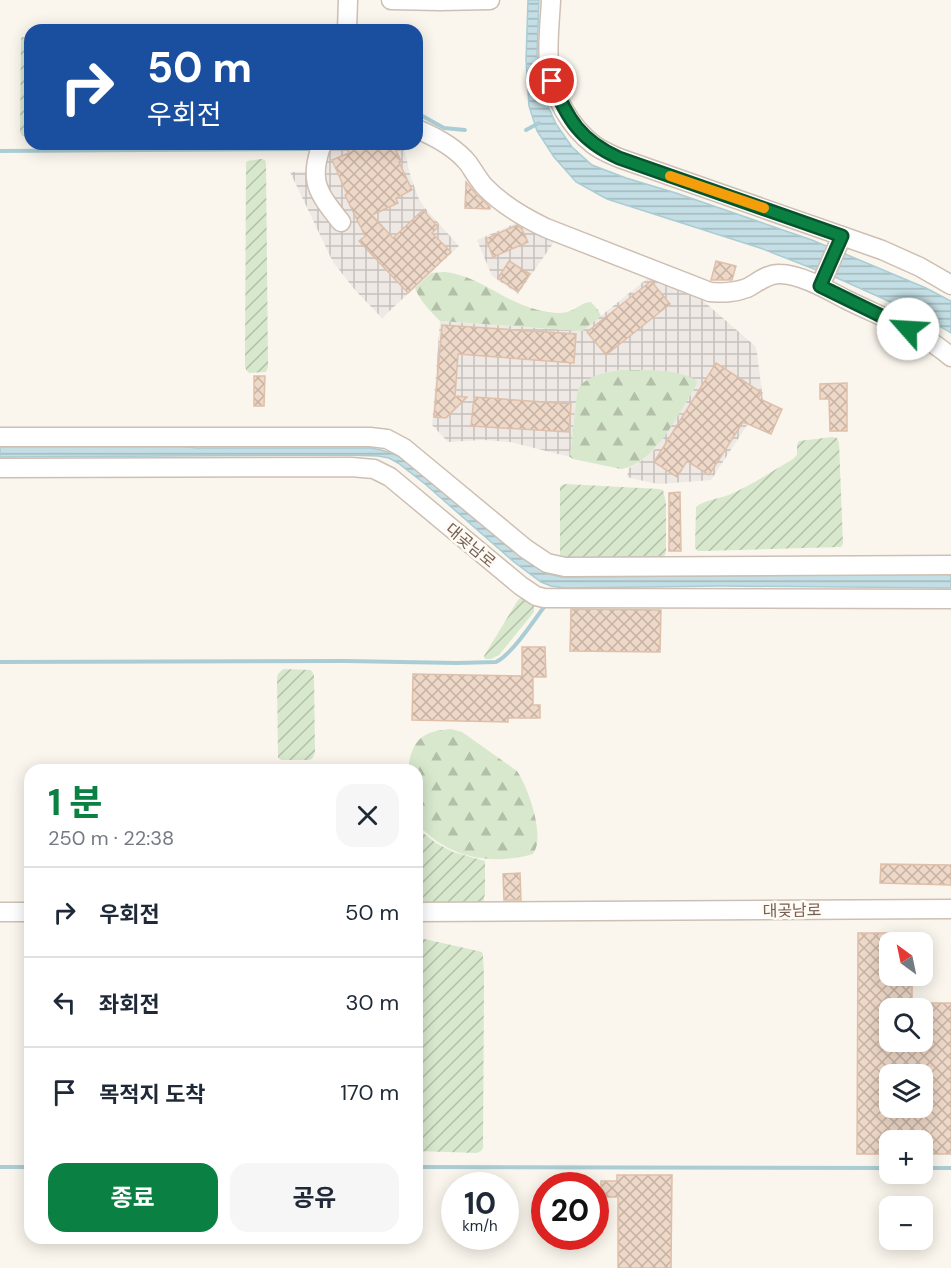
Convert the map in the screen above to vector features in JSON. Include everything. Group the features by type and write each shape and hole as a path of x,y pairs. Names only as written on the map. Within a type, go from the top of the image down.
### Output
{"lane":[{"path":"347,24 348,0"},
{"path":"391,0 490,0"},
{"path":"551,0 549,64 552,81 562,106 583,135 594,145 619,158 902,258 951,285"},
{"path":"423,132 459,153 484,186 505,205 524,218 569,238 710,292 738,291 770,275 779,273 789,275 820,286 924,338 951,357"},
{"path":"320,150 317,185 322,198 341,222"},
{"path":"820,286 842,236"},
{"name":"대곶남로","path":"0,437 370,437 387,439 404,448 532,553 547,563 565,567 951,565"},
{"name":"대곶남로","path":"0,468 351,467 374,469 390,477 521,586 544,598 951,599"},
{"name":"대곶남로","path":"423,912 951,909"},
{"path":"0,912 24,912"}],"shaded area":[{"path":"327,150 404,150 419,199 459,246 382,318 355,290 333,262 290,172 322,171"},
{"path":"521,221 556,239 518,294 492,276 477,240"},
{"path":"653,274 684,287 701,299 755,346 757,352 763,401 711,480 661,484 627,477 629,468 654,450 696,386 639,370 607,372 583,383 577,392 570,457 510,442 483,440 448,442 432,425 440,321 582,331"}],"green space":[{"path":"24,37 24,136 20,132 21,39"},
{"path":"265,160 266,164 268,367 266,372 249,373 245,365 246,164 247,161"},
{"path":"444,272 469,278 514,302 538,310 562,313 591,302 601,316 582,331 440,321 422,302 415,288 431,273"},
{"path":"620,370 671,372 697,381 674,423 645,458 621,469 573,459 570,457 577,392 589,379"},
{"path":"837,438 839,443 843,544 841,547 704,551 698,551 695,548 696,507 704,502 727,496 793,459 797,455 799,441"},
{"path":"566,484 663,490 666,503 665,555 662,557 563,557 560,555 560,487"},
{"path":"522,597 534,606 534,612 499,655 485,659 484,656"},
{"path":"283,669 311,670 314,675 315,753 309,760 282,760 278,757 277,678"},
{"path":"451,729 462,732 517,771 526,788 537,824 538,836 533,854 509,859 474,857 452,850 423,830 423,764 409,764 412,751 420,739 441,730"},
{"path":"423,833 453,852 485,861 485,893 483,903 423,903"},
{"path":"423,939 482,952 483,955 483,1148 477,1153 423,1151"}],"water":[{"path":"528,0 539,0 537,55 545,99 556,124 572,147 592,165 812,240 926,288 951,301 951,333 924,317 837,278 760,248 607,199 576,182 554,157 537,131 529,106 526,60"},
{"path":"0,445 371,448 390,453 409,462 538,568 549,574 562,577 951,574 951,588 720,586 564,588 541,582 514,562 425,484 389,458 344,455 0,457"}],"building":[{"path":"348,150 396,150 412,190 396,198 398,203 372,215 393,238 423,210 438,227 432,233 451,252 408,293 359,241 365,236 345,195 347,194 332,160 349,153"},
{"path":"466,182 490,207 490,209 465,208"},
{"path":"517,225 522,229 528,242 493,257 486,239"},
{"path":"509,261 530,274 518,292 498,278"},
{"path":"716,261 736,266 732,280 711,280"},
{"path":"651,281 670,304 606,355 587,332"},
{"path":"442,325 576,334 574,363 458,354 455,396 467,397 446,418 434,417"},
{"path":"716,363 762,393 758,398 782,409 771,434 743,422 709,475 687,461 677,477 654,462"},
{"path":"254,376 265,376 264,406 254,406"},
{"path":"847,383 847,431 830,431 829,399 820,399 820,384"},
{"path":"474,397 571,404 569,432 471,426"},
{"path":"680,492 681,551 669,551 669,493"},
{"path":"571,609 661,610 660,652 570,651"},
{"path":"522,647 545,647 546,677 533,677 533,705 540,705 540,718 508,718 508,722 412,720 413,674 522,676"},
{"path":"881,864 951,865 951,885 880,883"},
{"path":"520,873 521,900 504,900 503,874"},
{"path":"858,933 879,933 879,986 912,986 912,998 879,998 879,1052 933,1052 933,1003 951,1003 951,1154 933,1154 933,1130 879,1130 879,1154 857,1154"},
{"path":"617,1175 672,1175 671,1268 618,1268 618,1197 609,1197 609,1181 617,1181"}],"waterway":[{"path":"423,116 444,128 465,130"},
{"path":"526,130 539,123"},
{"path":"0,151 154,150"},
{"path":"0,662 496,662 515,645 544,607"},
{"path":"0,1167 24,1167"},
{"path":"423,1167 879,1168"},
{"path":"933,1168 951,1168"}],"slow traffic":[{"path":"670,176 764,208"}],"route":[{"path":"552,81 562,106 572,121 583,135 604,151 842,236 820,286 908,329"}]}
